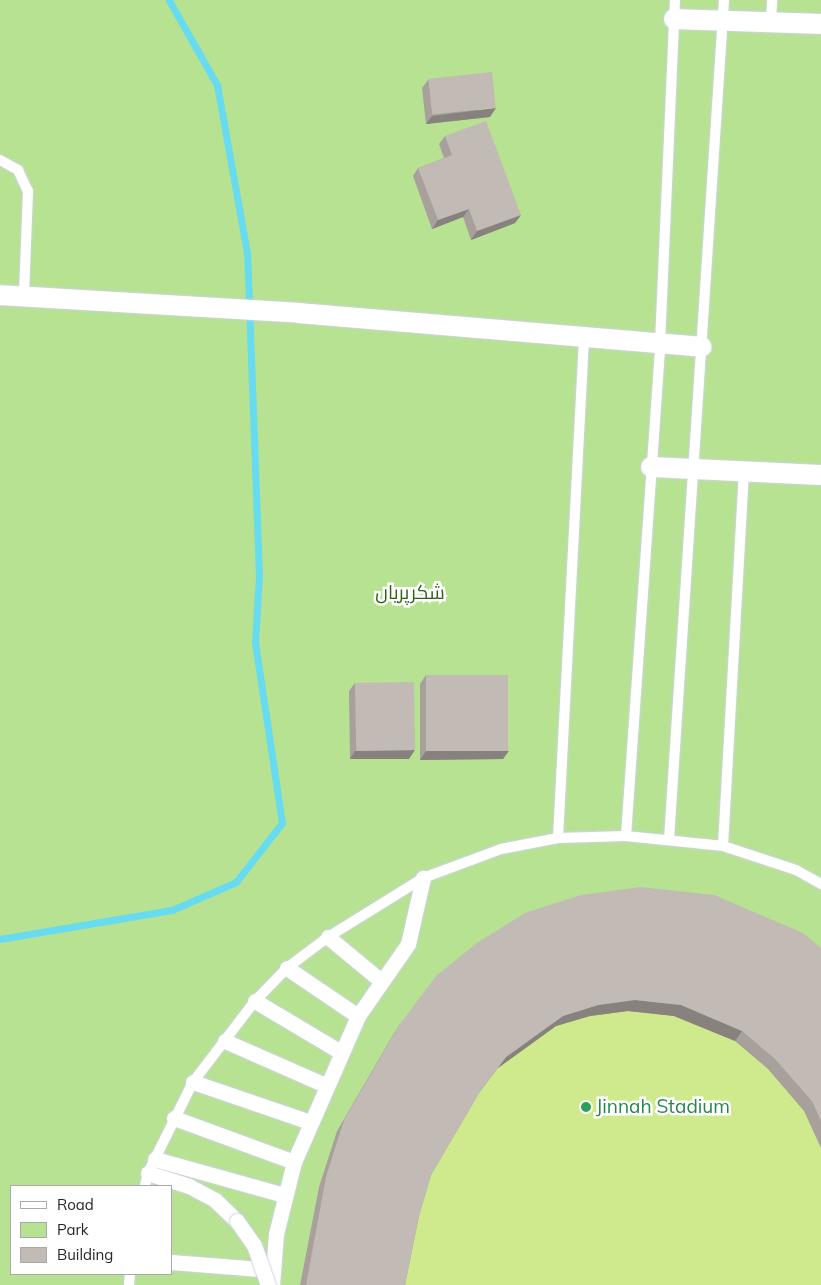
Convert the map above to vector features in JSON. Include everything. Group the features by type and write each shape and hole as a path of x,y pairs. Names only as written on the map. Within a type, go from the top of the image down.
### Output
{"street":[{"path":"675,10 723,20 821,24"},
{"path":"0,295 298,313 702,347"},
{"path":"651,467 821,475"},
{"path":"272,1285 272,1270 284,1195 294,1162 325,1085 358,1016 380,980 408,944 423,878"},
{"path":"328,937 380,980"},
{"path":"287,968 358,1016"},
{"path":"255,1001 340,1052"},
{"path":"225,1041 325,1085"},
{"path":"193,1082 310,1122"},
{"path":"174,1118 294,1162"},
{"path":"155,1159 284,1195"},
{"path":"147,1180 189,1186 215,1200 237,1221 254,1245 268,1285"},
{"path":"172,1262 272,1270"}],"lane":[{"path":"669,839 724,0"},
{"path":"771,22 772,0"},
{"path":"626,836 660,344 675,10"},
{"path":"0,160 18,170 28,191 24,296"},
{"path":"558,838 584,338"},
{"path":"723,846 744,472"},
{"path":"147,1180 174,1118 193,1082 255,1001 287,968 328,937 423,878 502,849 558,838 626,836 723,846 796,870 821,884"}],"green space":[{"name":"شکرپریاں","path":"0,0 821,0 821,1285 0,1285"},
{"name":"Jinnah Stadium","path":"821,965 821,1285 300,1285 319,1187 337,1131 393,1035 429,987"}],"building":[{"path":"492,72 496,108 432,114 428,79"},
{"path":"486,121 521,215 477,231 469,209 438,220 418,168 452,155 445,136"},
{"path":"426,675 508,675 508,751 426,751"},
{"path":"414,682 415,750 356,751 355,683"},
{"path":"640,887 714,895 803,933 821,948 821,1121 812,1101 775,1059 742,1031 681,1005 635,1000 598,1005 563,1016 506,1057 481,1090 431,1175 419,1216 405,1285 306,1285 326,1177 344,1120 400,1024 436,976 477,943 525,913 581,895"}],"waterway":[{"path":"0,939 172,910 236,882 282,823 255,642 259,576 247,253 217,85 169,0"}],"place":[{"name":"Jinnah Stadium","path":"586,1107"}]}
